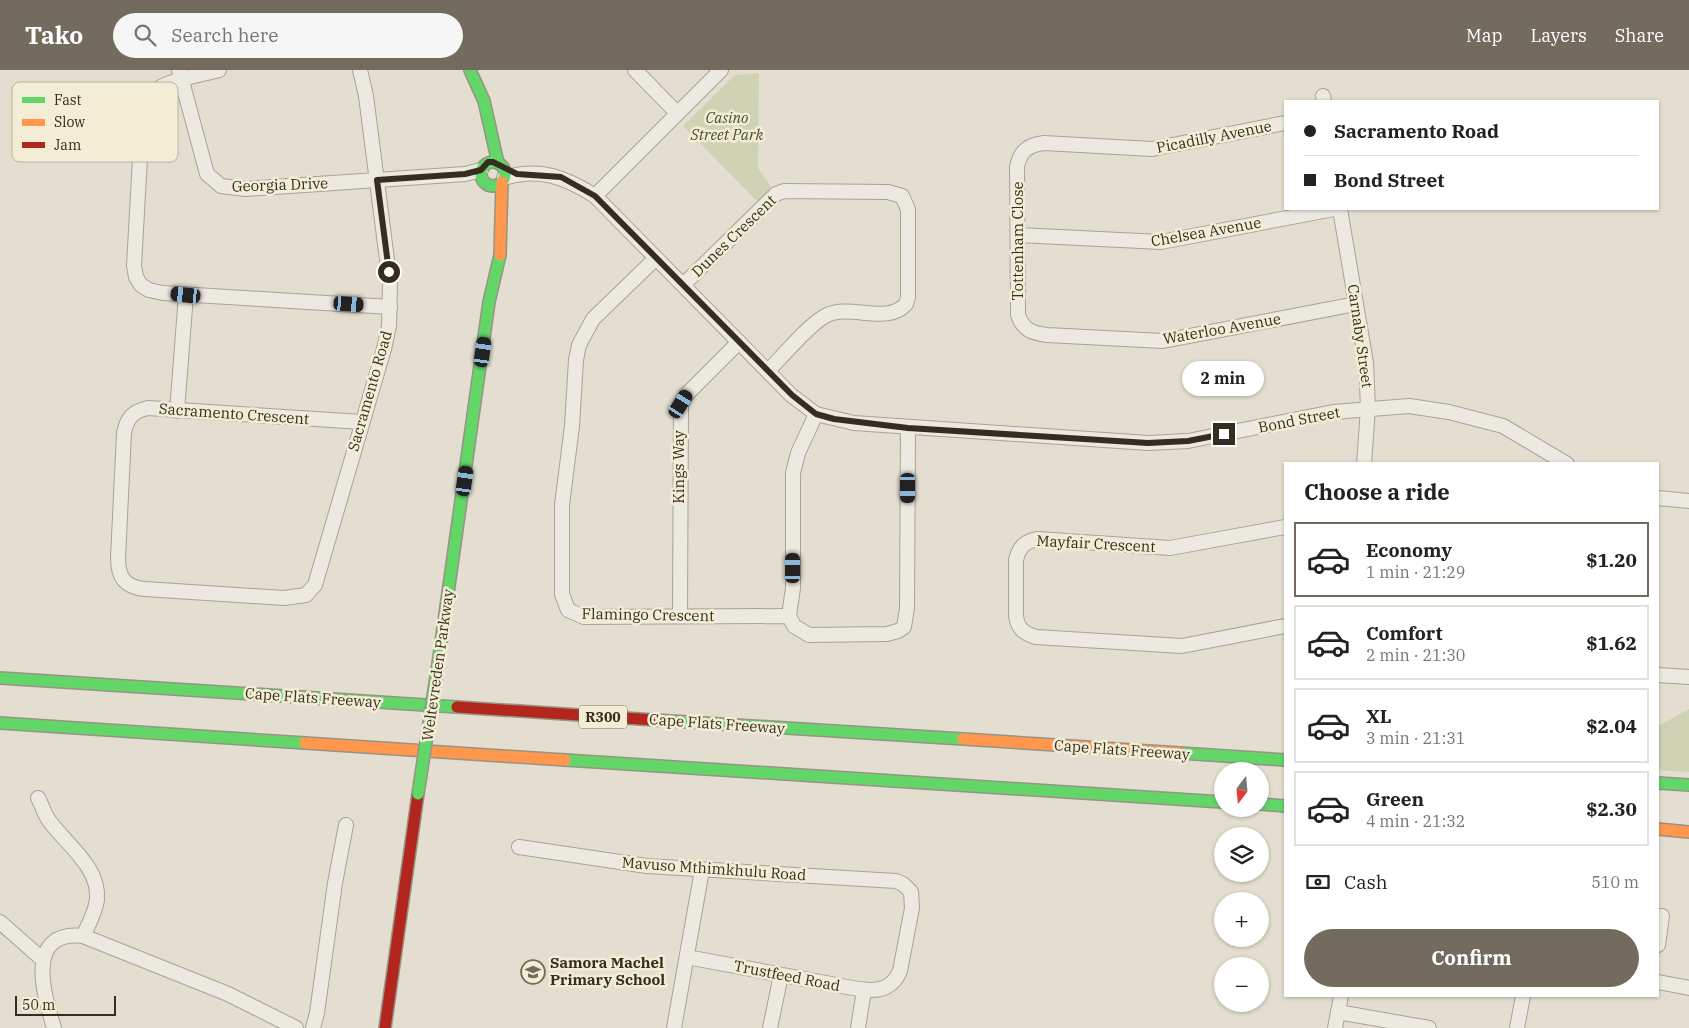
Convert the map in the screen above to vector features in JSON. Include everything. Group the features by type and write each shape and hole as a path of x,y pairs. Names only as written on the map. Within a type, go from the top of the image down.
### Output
{"main road":[{"name":"Weltevreden Parkway","path":"469,70 484,101 505,173 502,244 496,284 490,302"},
{"name":"Weltevreden Parkway","path":"385,1028 490,302 490,213 484,175 482,137 471,93 469,70"},
{"path":"488,162 505,173 493,186 484,175 488,162"},
{"name":"Cape Flats Freeway","path":"0,678 1284,760"},
{"path":"0,723 1214,801"},
{"path":"1659,783 1689,785"},
{"path":"1269,805 1284,806"},
{"path":"1659,830 1689,832"}],"street":[{"path":"168,82 181,75 219,70"},
{"name":"Sacramento Road","path":"306,595 315,585 384,349 390,307 388,261 366,96 360,70"},
{"path":"635,70 677,113"},
{"path":"595,196 721,70"},
{"name":"Georgia Drive","path":"181,75 207,174 221,186 245,189 465,174 484,175"},
{"name":"Picadilly Avenue","path":"1024,150 1032,144 1044,143 1152,149 1284,123"},
{"name":"Tottenham Close","path":"1024,150 1019,157 1017,167 1018,315 1021,324 1027,330"},
{"path":"140,162 134,266 136,277 141,285 149,290 186,295 390,307"},
{"name":"Bond Street","path":"505,173 561,177 595,196 655,259 792,395 816,414 854,423 908,428 1170,443 1368,408 1420,407 1486,420 1503,426 1564,462"},
{"name":"Dunes Crescent","path":"682,285 776,194 784,192 888,192 902,196 908,209 908,297 906,304 894,312 838,312 824,316 768,371"},
{"name":"Chelsea Avenue","path":"1018,236 1161,242 1329,210"},
{"name":"Carnaby Street","path":"1340,210 1366,363 1368,408 1364,462"},
{"name":"Flamingo Crescent","path":"655,259 593,319 579,345 576,360 572,426 562,505 562,594 568,610 584,617 789,616"},
{"path":"178,411 186,295"},
{"name":"Waterloo Avenue","path":"1027,330 1047,335 1163,341 1356,304"},
{"name":"Kings Way","path":"680,616 679,412 686,395 739,342"},
{"name":"Sacramento Crescent","path":"306,595 284,598 145,589 129,586 124,582 120,575 118,558 125,426 132,414 148,408 362,422"},
{"path":"816,414 798,452 793,473 793,588 789,616 794,626 809,634 887,634 898,631 904,626 907,608 908,428"},
{"path":"1659,498 1689,501"},
{"name":"Mayfair Crescent","path":"1284,527 1170,548 1038,539 1029,541 1018,552 1016,560 1016,623 1021,630 1036,637 1182,646 1284,626"},
{"path":"1659,675 1689,677"},
{"path":"38,798 48,818 80,857 94,878 97,899 94,912 83,936"},
{"path":"313,1028 317,1013 335,883 346,825"},
{"name":"Mavuso Mthimkhulu Road","path":"519,847 623,864 896,881 908,887 911,892 912,908 900,971 896,979 887,988"},
{"path":"674,1028 702,870"},
{"path":"1659,938 1662,916"},
{"path":"0,922 42,959"},
{"path":"54,1028 41,980 42,959 55,940 72,935 83,936 228,994 296,1028"},
{"name":"Trustfeed Road","path":"687,957 864,990 887,988"},
{"path":"770,1028 781,975"},
{"path":"1659,982 1689,988"},
{"path":"858,1028 864,990"},
{"path":"1335,1028 1341,997"},
{"path":"1517,1028 1523,997"},
{"path":"1338,1012 1429,1028"}],"green space":[{"name":"Casino Street Park","path":"759,73 758,168 770,185 771,190 757,201 683,126 735,75"},
{"path":"1689,709 1689,772 1659,770 1659,725"}],"traffic: fast":[{"path":"470,70 484,101 498,163"},
{"path":"493,162 502,165 505,174 502,183 493,186 484,183 481,174 484,165 493,162"},
{"path":"438,664 489,302 500,255"},
{"path":"418,794 438,664"},
{"path":"0,678 457,707"},
{"path":"655,720 963,739"},
{"path":"0,723 305,743"},
{"path":"1180,753 1284,760"},
{"path":"565,760 1214,801"},
{"path":"1659,783 1689,785"},
{"path":"1269,805 1284,806"}],"traffic: slow":[{"path":"500,255 502,182"},
{"path":"963,739 1180,753"},
{"path":"305,743 565,760"},
{"path":"1659,829 1689,832"}],"traffic: jam":[{"path":"457,707 655,720"},
{"path":"385,1028 418,794"}],"place":[{"name":"Samora Machel Primary School","path":"533,972"}],"route":[{"path":"389,272 377,180 465,174 481,170 488,162 493,162 517,174 545,174 561,177 595,196 792,395 816,414 854,423 908,428 1126,442 1170,443 1224,434"}]}
